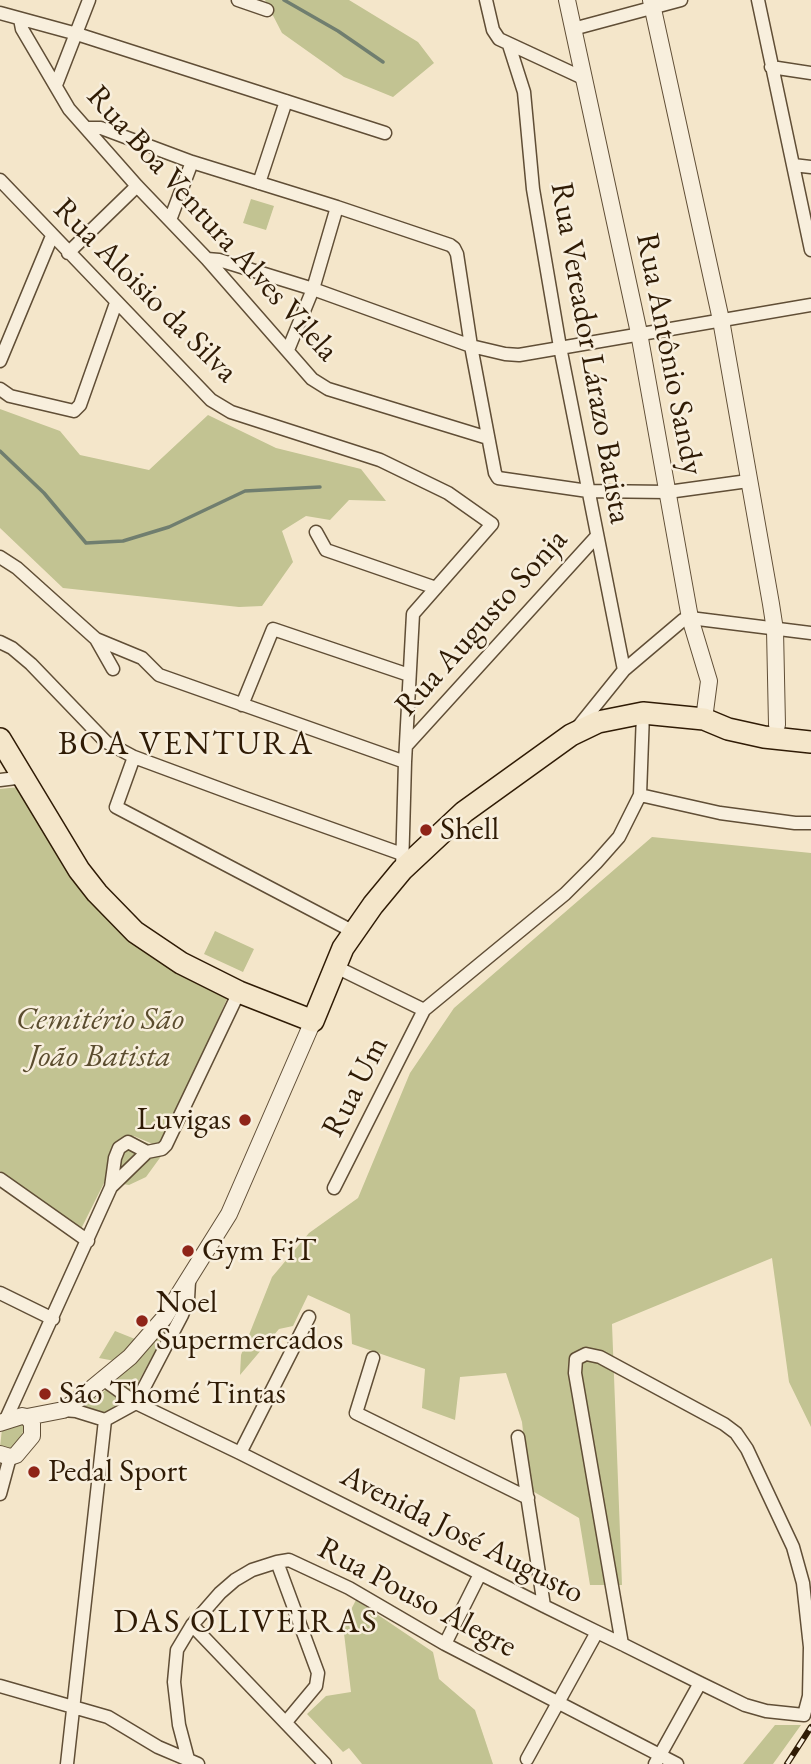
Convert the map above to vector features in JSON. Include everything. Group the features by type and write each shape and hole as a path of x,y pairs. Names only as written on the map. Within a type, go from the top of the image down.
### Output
{"main road":[{"path":"0,739 79,870 135,932 163,952 239,992 313,1021 334,966 402,862 464,812 571,735 598,722 643,713 710,721 728,729 791,734"}],"street":[{"path":"0,8 2,0"},
{"path":"55,85 89,0"},
{"path":"238,0 267,10"},
{"name":"Rua Vereador Lárazo Batista","path":"485,0 494,30 499,38 509,45 524,92 533,189 559,346 624,670"},
{"name":"Rua Antônio Sandy","path":"567,0 639,333 690,618 709,681 710,721"},
{"path":"573,29 652,5 681,0"},
{"path":"758,0 811,250"},
{"path":"652,5 721,320 791,734"},
{"path":"0,13 77,34 385,133"},
{"name":"Rua Boa Ventura Alves Vilela","path":"20,19 22,29 69,109 319,385 488,438"},
{"path":"509,45 583,78"},
{"path":"771,68 811,74"},
{"path":"259,183 286,101"},
{"path":"86,128 101,128 192,162 337,207 454,248 488,438 498,478 587,491 668,492 748,481"},
{"path":"170,220 192,162"},
{"path":"793,164 811,167"},
{"name":"Rua Aloisio da Silva","path":"0,180 211,400 231,412 380,460 448,493 492,524 436,588"},
{"path":"68,253 137,186"},
{"path":"288,350 313,289 337,207"},
{"path":"0,361 52,236"},
{"path":"207,260 219,260 313,289 471,346 505,354 519,355 559,346 811,305"},
{"path":"0,389 10,397 74,411 80,405 116,303"},
{"path":"0,642 31,664 106,742 134,757 402,862 413,614 436,588 326,550 316,532"},
{"name":"Rua Augusto Sonja","path":"407,745 596,537"},
{"path":"0,557 17,568 96,639 113,669"},
{"path":"571,735 624,670 683,620 690,618 811,633"},
{"path":"242,705 273,629 409,675"},
{"path":"96,639 142,658 159,675 405,762"},
{"path":"334,966 424,1010 565,894 619,837 640,795 643,713"},
{"path":"134,757 116,807 354,932"},
{"path":"0,780 24,777"},
{"path":"640,795 720,813 811,823"},
{"path":"111,1187 147,1152 162,1149 166,1145 239,992"},
{"name":"Rua Um","path":"334,1188 424,1010"},
{"path":"3,1421 16,1416 27,1417 63,1410 105,1420 136,1403 189,1281 229,1214 313,1021"},
{"path":"3,1421 53,1319 111,1187 118,1148 128,1142 147,1152"},
{"path":"0,1180 88,1241"},
{"path":"0,1293 53,1319"},
{"path":"0,1494 5,1455 16,1454 32,1436 104,1380 177,1310"},
{"path":"240,1453 309,1317"},
{"name":"Avenida José Augusto","path":"104,1380 136,1403 745,1705 766,1711 804,1715 809,1696 810,1647 803,1583 793,1547 747,1449 736,1433 724,1424 600,1357 586,1354 576,1359 575,1373 622,1644"},
{"path":"373,1358 356,1413 528,1498"},
{"path":"27,1417 32,1423 32,1436"},
{"path":"67,1764 105,1420"},
{"path":"519,1437 544,1606"},
{"name":"Rua Pouso Alegre","path":"193,1762 179,1725 174,1667 177,1650 192,1625 220,1592 252,1570 289,1560 349,1588 657,1760 677,1764"},
{"path":"277,1562 318,1673 316,1686 286,1723"},
{"path":"445,1644 480,1574"},
{"path":"192,1625 325,1764"},
{"path":"527,1759 597,1632"},
{"path":"657,1760 700,1683"},
{"path":"0,1686 108,1717 158,1747 193,1762"}],"green space":[{"path":"265,0 349,0 418,42 434,63 393,97 344,77 282,33"},
{"path":"251,199 274,206 266,230 243,223"},
{"path":"0,409 60,431 80,455 149,470 208,415 276,448 361,469 386,501 349,500 330,520 306,516 282,531 293,562 262,606 239,607 63,588 0,528"},
{"name":"Cemitério São João Batista","path":"19,787 91,897 229,994 162,1148 134,1136 116,1141 106,1178 117,1142 134,1138 160,1148 162,1155 146,1177 129,1185 105,1181 81,1229 0,1171 0,789"},
{"path":"652,837 811,853 811,1427 789,1382 772,1258 612,1324 622,1585 590,1585 579,1518 529,1489 522,1422 506,1373 460,1377 455,1420 422,1408 425,1369 352,1344 350,1314 308,1295 293,1326 279,1329 240,1375 241,1355 272,1277 309,1233 358,1198 410,1073 454,1008"},
{"path":"215,931 254,949 243,972 204,954"},
{"path":"173,1319 131,1395 113,1384"},
{"path":"115,1331 135,1339 115,1361 99,1358"},
{"path":"109,1387 128,1400 105,1413 81,1409 82,1402 97,1397"},
{"path":"19,1422 23,1425 23,1432 19,1442 9,1449 0,1447 2,1429"},
{"path":"356,1600 433,1652 439,1679 475,1710 493,1764 362,1764 349,1748 343,1752 307,1714 326,1696 351,1692 343,1625"},
{"path":"775,1725 801,1725 773,1764 743,1764"}],"waterway":[{"path":"284,0 338,31 383,62"},
{"path":"0,451 44,493 86,543 123,541 169,527 245,491 320,487"}],"railway":[{"path":"787,1764 811,1727"}],"place":[{"name":"Shell","path":"426,830"},
{"name":"Luvigas","path":"245,1120"},
{"name":"Gym FiT","path":"188,1251"},
{"name":"Noel Supermercados","path":"142,1321"},
{"name":"São Thomé Tintas","path":"45,1394"},
{"name":"Pedal Sport","path":"34,1472"}],"district":[{"name":"BOA VENTURA","path":"186,745"},
{"name":"DAS OLIVEIRAS","path":"246,1623"}]}
